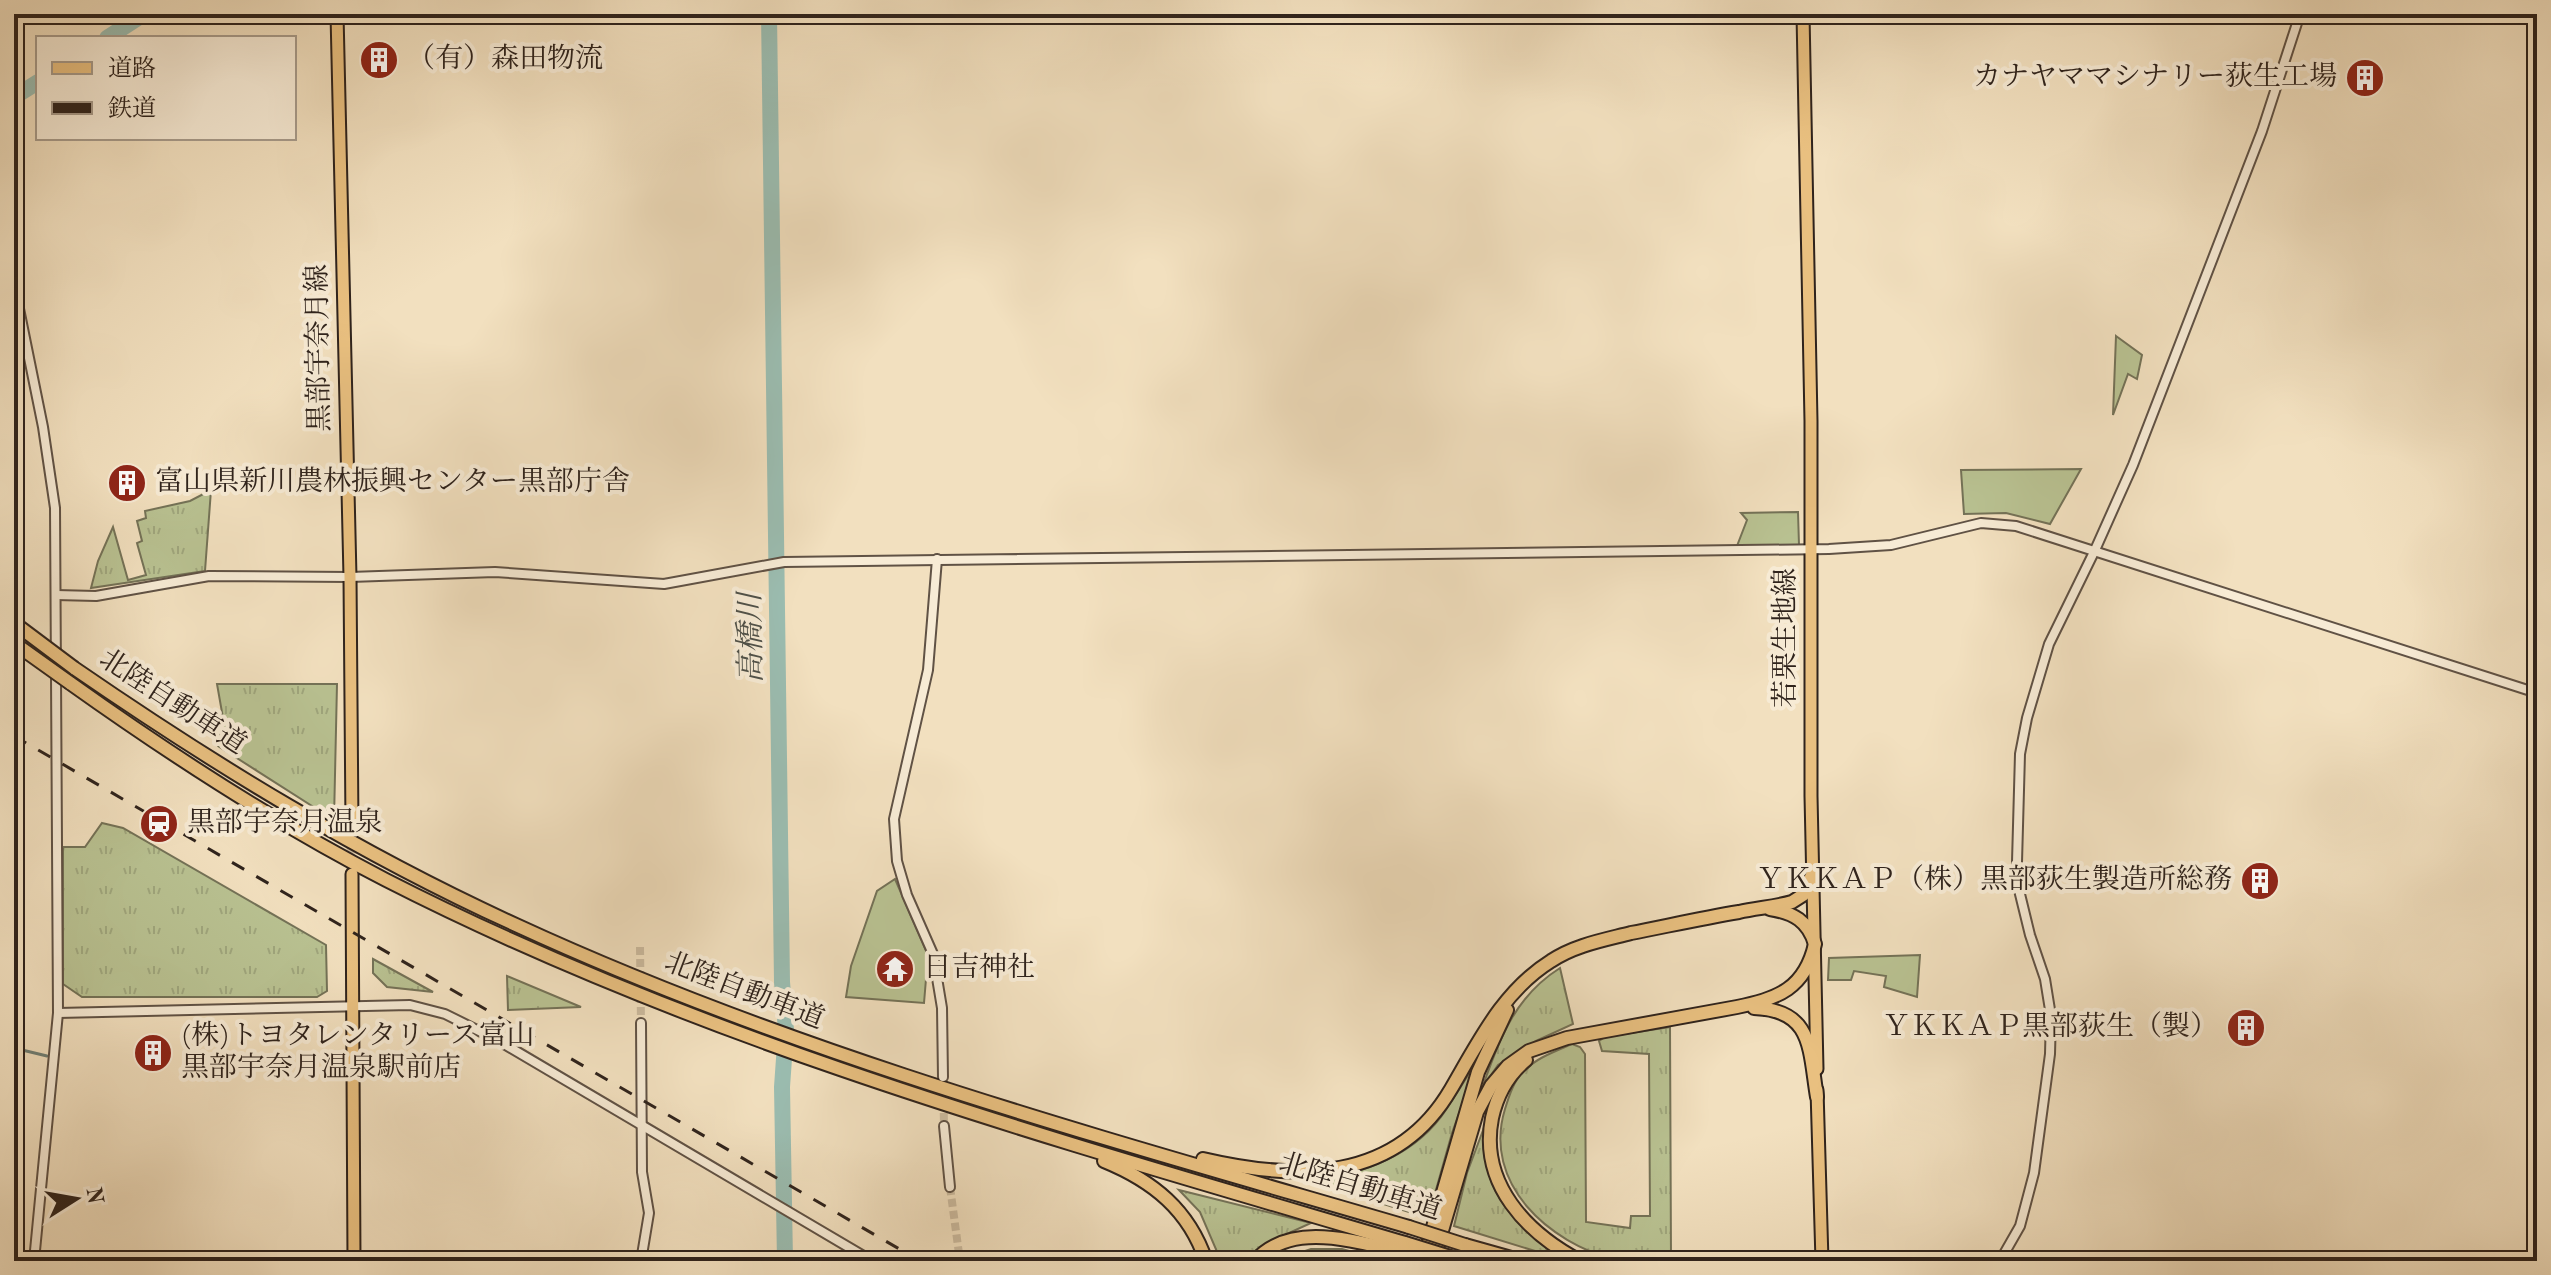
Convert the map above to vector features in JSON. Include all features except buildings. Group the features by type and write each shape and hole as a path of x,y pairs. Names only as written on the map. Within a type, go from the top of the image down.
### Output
{"highway":[{"name":"北陸自動車道","path":"14,623 139,713 257,787 391,864 582,954 802,1040 1045,1119 1522,1261"},
{"name":"北陸自動車道","path":"14,643 131,727 264,812 386,880 586,972 764,1042 911,1094 1404,1247 1462,1260"},
{"path":"1045,1119 1241,1167 1300,1172 1350,1167 1394,1148 1430,1117 1449,1093 1483,1031 1529,978 1552,960 1589,944 1792,902 1803,895 1812,875"},
{"path":"1433,1261 1483,1099 1498,1076 1517,1058 1539,1046 1567,1038 1737,1007 1774,998 1791,987 1810,962 1815,944 1809,927 1783,911 1758,908"},
{"path":"1423,1261 1482,1062 1505,1014 1529,978"},
{"path":"1737,1007 1783,1012 1797,1022 1809,1051 1817,1097"},
{"path":"1567,1038 1533,1054 1509,1078 1493,1115 1490,1142 1498,1180 1510,1203 1538,1234 1580,1261"},
{"path":"911,1094 1107,1162 1143,1179 1181,1212 1198,1239 1206,1261"},
{"path":"1255,1261 1280,1244 1306,1238 1334,1238 1404,1247 1439,1261"}],"main road":[{"name":"黒部宇奈月線","path":"337,14 350,577 352,826"},
{"name":"若栗生地線","path":"1803,14 1812,875 1822,1261"},
{"path":"352,874 354,1261"}],"street":[{"path":"2000,1261 2020,1226 2034,1173 2050,1054 2051,1016 2045,979 2019,890 2017,862 2020,754 2035,688 2049,644 2133,465 2262,131 2300,14"},
{"path":"14,284 55,508 58,1013 34,1261"},
{"path":"56,595 108,594 209,576 350,577 495,572 664,584 784,562 1811,550 1891,545 1981,523 2016,526 2095,550 2537,693"},
{"path":"937,559 928,670 894,819 897,861 902,879 933,954 942,1008 943,1077"},
{"path":"58,1013 352,1009 410,1005 445,1014 499,1041 872,1261"},
{"path":"641,1023 642,1172 649,1213 641,1261"},
{"path":"944,1126 950,1187"}],"green space":[{"path":"2116,336 2142,355 2137,379 2128,374 2113,415"},
{"path":"2081,469 2050,524 2006,513 1964,514 1961,470"},
{"path":"211,490 205,571 91,588 98,561 113,527 128,580 146,575 137,543 142,541 137,521 146,518 145,511 190,501"},
{"path":"1798,512 1799,545 1737,546 1747,520 1741,513"},
{"path":"217,684 337,684 334,820 218,746 223,718"},
{"path":"102,823 123,828 326,945 327,991 317,997 82,997 63,984 63,847 85,847"},
{"path":"895,879 928,955 924,1003 846,997 851,966 877,891"},
{"path":"1920,955 1917,997 1884,987 1886,976 1854,971 1851,980 1828,980 1829,958"},
{"path":"373,959 433,992 387,987 373,973"},
{"path":"1560,968 1573,1024 1536,1041 1498,1065 1482,1088 1510,1020 1531,992"},
{"path":"507,976 581,1007 508,1010"},
{"path":"1670,1027 1671,1261 1616,1260 1567,1240 1545,1225 1527,1206 1512,1185 1503,1162 1500,1136 1505,1109 1520,1075 1529,1066 1572,1044 1580,1047 1585,1054 1586,1222 1630,1228 1631,1216 1650,1216 1649,1054 1602,1051 1599,1041 1605,1037"},
{"path":"1478,1060 1452,1133 1428,1218 1304,1179 1342,1175 1397,1155 1428,1132 1441,1117"},
{"path":"1491,1109 1486,1159 1497,1194 1515,1219 1561,1259 1454,1226 1467,1173"},
{"path":"1179,1190 1311,1223 1265,1244 1246,1261 1221,1261 1200,1212"},
{"path":"1311,1249 1342,1249 1386,1261 1275,1261"}],"waterway":[{"path":"110,36 144,14"},
{"name":"高橋川","path":"769,14 782,982 786,1030 782,1087 785,1261"},
{"path":"14,97 36,83"},
{"path":"18,1049 47,1056"}],"tunnel":[{"path":"352,826 352,869"},
{"path":"640,947 641,1023"},
{"path":"943,1077 944,1126"},
{"path":"950,1187 960,1261"}],"railway":[{"path":"14,736 920,1261"},
{"path":"14,1040 17,1089 14,1141"}],"place":[{"name":"（有）森田物流","path":"379,60"},
{"name":"カナヤママシナリー荻生工場","path":"2365,78"},
{"name":"富山県新川農林振興センター黒部庁舎","path":"127,483"},
{"name":"黒部宇奈月温泉","path":"159,824"},
{"name":"ＹＫＫＡＰ（株）黒部荻生製造所総務","path":"2260,881"},
{"name":"日吉神社","path":"895,969"},
{"name":"ＹＫＫＡＰ黒部荻生（製）","path":"2246,1028"},
{"name":"(株)トヨタレンタリース富山 黒部宇奈月温泉駅前店","path":"153,1053"}]}
